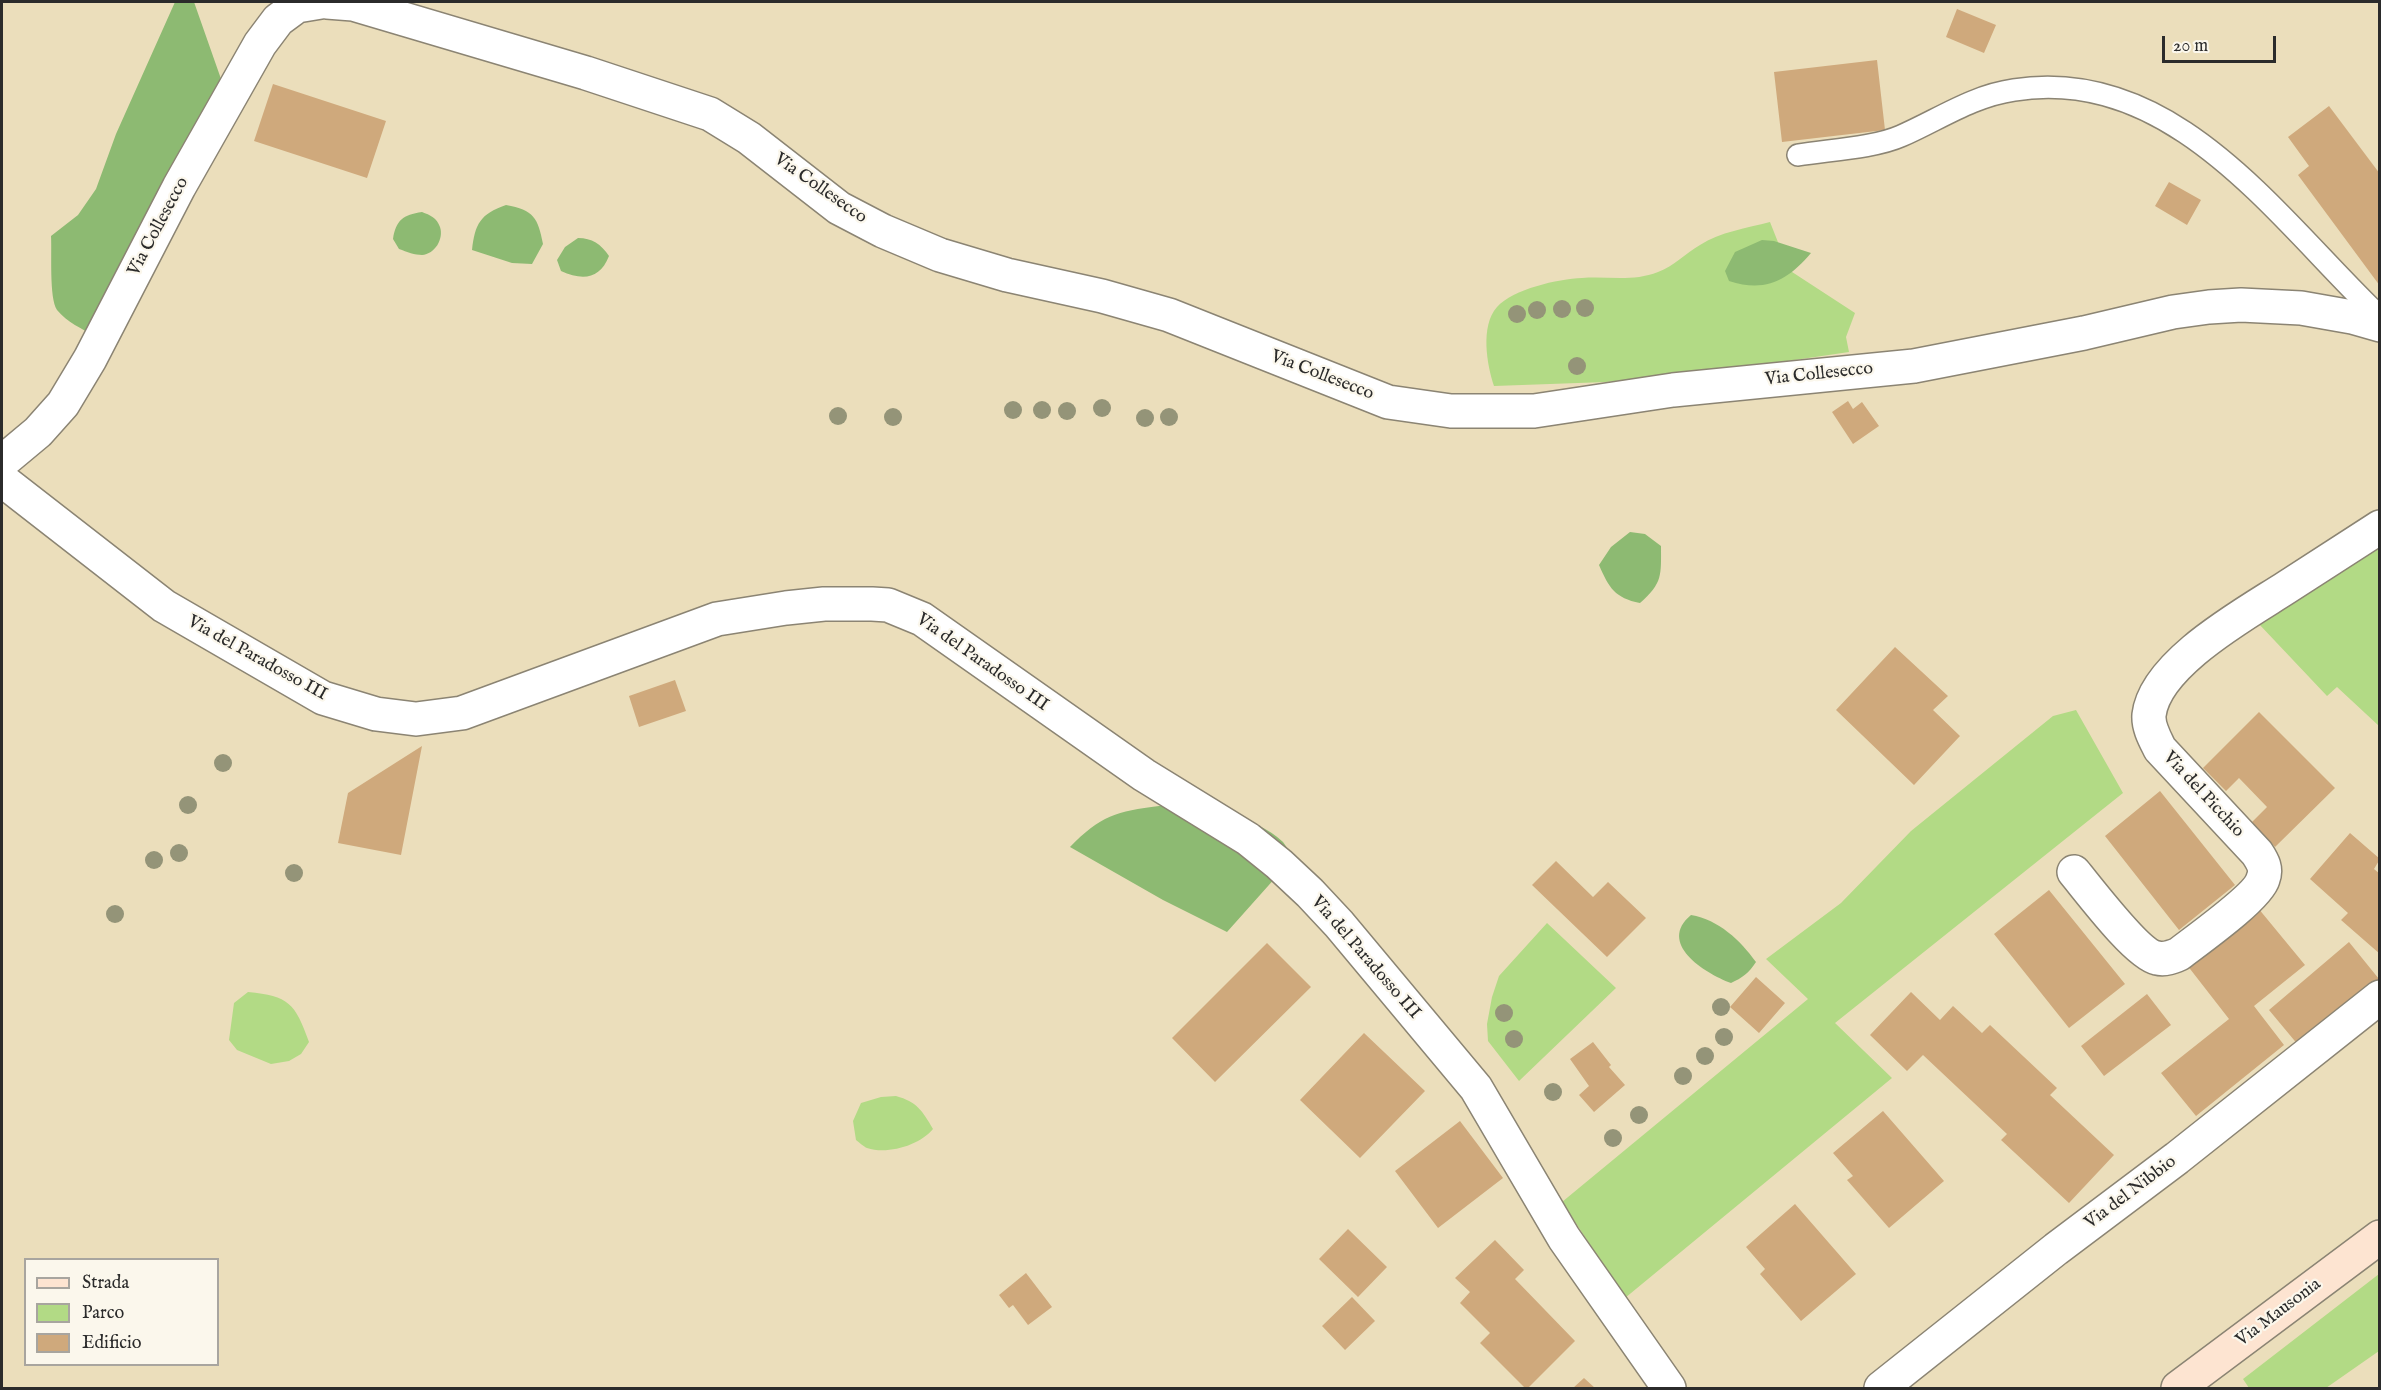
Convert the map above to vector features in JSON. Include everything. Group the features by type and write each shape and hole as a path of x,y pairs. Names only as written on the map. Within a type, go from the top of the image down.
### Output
{"main road":[{"name":"Via Mausonia","path":"2178,1389 2379,1237"}],"street":[{"name":"Via Collesecco","path":"2,462 38,432 63,404 90,359 179,187 260,44 278,20 297,6 321,2"},
{"name":"Via Collesecco","path":"327,2 353,4 586,73 710,114 749,138 839,208 883,231 940,255 1008,276 1102,296 1169,315 1388,402 1451,411 1534,411 1673,390 1914,366 2209,306 2301,308 2352,317 2379,325"},
{"name":"Via del Paradosso III","path":"2,480 164,606 323,698 376,714 416,719 462,712 717,619 824,604 872,604 888,605 922,619 1144,775 1248,839 1310,893 1347,933 1476,1088 1564,1238 1669,1389"},
{"name":"Via del Picchio","path":"2074,872 2140,949 2157,958 2168,958 2179,954 2259,889 2265,871 2264,863 2257,853 2160,749 2151,732 2149,716 2154,698 2180,663 2214,634 2379,527"},
{"name":"Via del Nibbio","path":"1881,1389 2379,997"}],"lane":[{"path":"1798,155 1883,142 1899,137 1958,107 1987,96 2014,90 2053,88 2101,94 2154,113 2200,141 2257,191 2379,317"}],"green space":[{"path":"175,2 194,2 227,96 95,336 70,322 54,304 51,236 78,215 96,189 116,134"},
{"path":"506,205 529,213 539,228 543,244 532,264 512,263 472,250 480,221 490,212"},
{"path":"422,212 433,217 439,224 441,236 437,245 431,252 422,255 399,249 393,239 398,223 405,217"},
{"path":"1770,222 1789,270 1855,313 1846,337 1849,352 1754,366 1606,382 1494,386 1487,357 1488,324 1497,307 1514,295 1536,286 1561,280 1630,278 1649,275 1669,266 1716,237"},
{"path":"578,238 596,242 609,256 601,269 590,276 577,276 561,271 557,260 565,247"},
{"path":"1762,240 1774,241 1811,253 1794,270 1775,282 1754,285 1729,281 1725,271 1735,252"},
{"path":"1630,532 1645,534 1661,546 1661,564 1657,584 1640,603 1624,598 1614,591 1599,565 1611,547"},
{"path":"2379,545 2379,726 2337,687 2327,696 2258,623"},
{"path":"2076,710 2123,793 1835,1023 1892,1078 1625,1298 1562,1202 1808,999 1766,959 1841,903 1911,831 2053,716"},
{"path":"1159,806 1207,810 1242,819 1257,825 1283,842 1293,858 1227,932 1163,900 1070,847 1091,828 1110,817 1132,810"},
{"path":"1691,915 1720,926 1743,946 1756,962 1748,972 1731,983 1709,972 1688,956 1679,936 1682,926"},
{"path":"1547,923 1616,988 1519,1081 1488,1041 1487,1024 1499,976"},
{"path":"248,992 273,996 289,1004 299,1018 309,1042 301,1054 289,1061 271,1064 237,1050 229,1040 234,1003"},
{"path":"896,1096 909,1101 918,1108 933,1129 920,1140 894,1149 875,1150 856,1140 853,1121 861,1103 881,1097"},
{"path":"2379,1274 2379,1351 2326,1388 2249,1388 2243,1379"}],"building":[{"path":"1957,9 1996,25 1984,53 1946,37"},
{"path":"1877,60 1885,130 1782,142 1774,72"},
{"path":"273,84 386,121 367,178 254,141"},
{"path":"2329,106 2380,174 2380,286 2298,175 2309,166 2288,137"},
{"path":"2169,182 2201,200 2187,225 2155,206"},
{"path":"1848,401 1853,409 1862,402 1879,426 1853,444 1832,412"},
{"path":"1895,647 1948,696 1933,710 1960,736 1914,785 1836,710"},
{"path":"675,680 686,711 639,727 629,696"},
{"path":"2259,712 2335,788 2275,847 2252,822 2267,807 2239,778 2226,791 2203,768"},
{"path":"422,746 401,855 338,843 348,793"},
{"path":"2160,791 2235,885 2179,930 2105,836"},
{"path":"2350,833 2380,859 2374,869 2380,874 2380,954 2341,920 2348,913 2310,879"},
{"path":"1556,861 1593,897 1608,882 1646,918 1607,957 1532,885"},
{"path":"2049,890 2125,984 2069,1028 1994,934"},
{"path":"2258,908 2305,965 2254,1006 2284,1045 2196,1116 2161,1073 2229,1019 2187,965"},
{"path":"2349,942 2379,979 2299,1046 2269,1010"},
{"path":"1267,943 1311,987 1215,1082 1172,1038"},
{"path":"1756,977 1785,1003 1759,1033 1730,1007"},
{"path":"1911,992 1940,1020 1953,1006 1982,1033 1990,1025 2057,1088 2050,1095 2114,1155 2069,1203 2001,1140 2007,1134 1923,1055 1907,1071 1870,1035"},
{"path":"2147,994 2171,1025 2104,1076 2081,1046"},
{"path":"1364,1033 1425,1091 1360,1158 1300,1100"},
{"path":"1593,1042 1611,1065 1609,1067 1625,1085 1594,1112 1579,1095 1589,1086 1570,1059"},
{"path":"1883,1111 1944,1181 1889,1228 1847,1180 1853,1176 1833,1153"},
{"path":"1460,1121 1503,1178 1438,1228 1395,1171"},
{"path":"1795,1204 1856,1274 1801,1321 1760,1274 1765,1269 1746,1247"},
{"path":"1348,1229 1387,1267 1358,1297 1319,1259"},
{"path":"1495,1240 1524,1270 1515,1279 1575,1341 1528,1388 1525,1388 1480,1343 1490,1333 1460,1303 1470,1292 1455,1278"},
{"path":"1026,1273 1052,1307 1028,1325 1013,1305 1009,1308 999,1295"},
{"path":"1352,1297 1375,1321 1345,1350 1322,1326"},
{"path":"1584,1378 1595,1388 1573,1388"}]}
